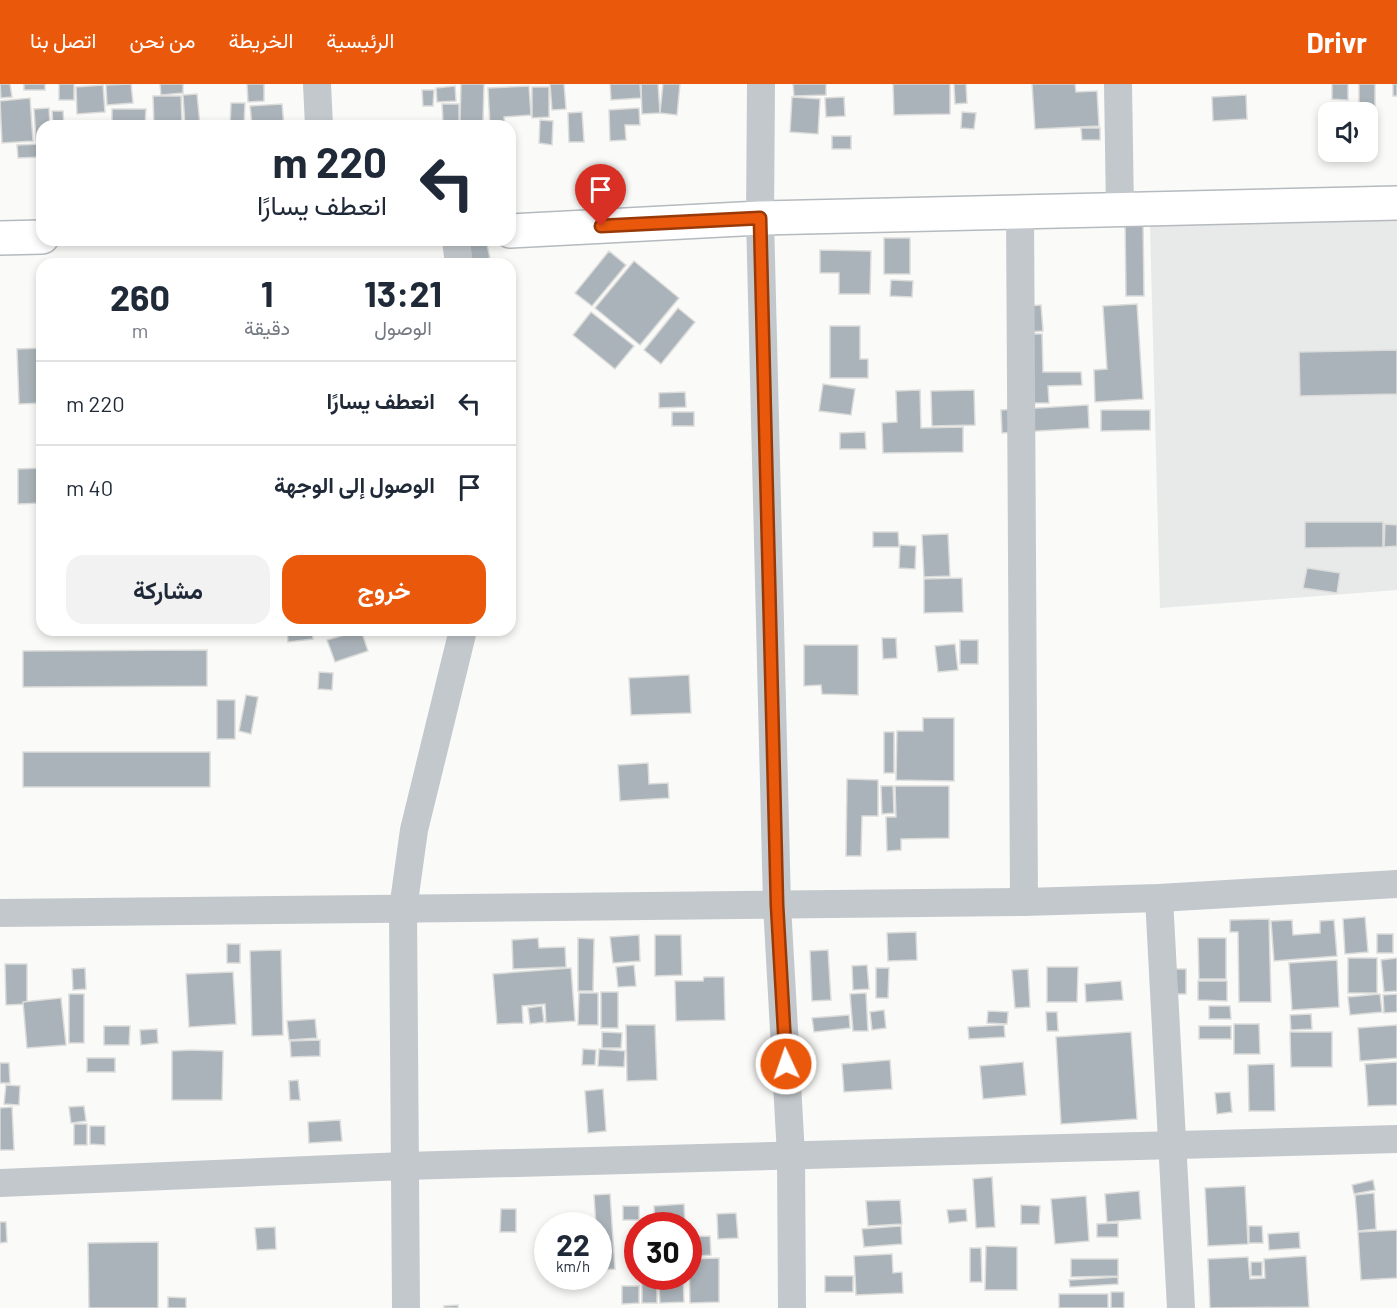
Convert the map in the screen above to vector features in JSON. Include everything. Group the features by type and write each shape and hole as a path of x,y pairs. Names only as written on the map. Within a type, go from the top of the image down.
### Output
{"main road":[{"path":"516,231 760,218 1397,203"},
{"path":"0,237 36,237"}],"street":[{"path":"317,84 319,120"},
{"path":"761,84 760,218 777,905 791,1155 792,1308"},
{"path":"1118,84 1120,210"},
{"path":"1020,211 1024,902"},
{"path":"406,1308 403,909 414,830 449,697 462,636"},
{"path":"0,913 1024,902 1159,898 1397,884"},
{"path":"1159,898 1181,1308"},
{"path":"0,1183 404,1166 1397,1138"}],"shaded area":[{"path":"1397,218 1397,590 1160,608 1150,225"}],"building":[{"path":"0,84 10,84 12,97 1,98"},
{"path":"24,84 45,84 45,90 24,90"},
{"path":"59,84 74,84 74,100 59,100"},
{"path":"131,84 133,103 107,105 106,85"},
{"path":"160,84 183,84 183,93 161,95"},
{"path":"247,84 264,84 264,101 248,102"},
{"path":"461,84 484,84 483,120 460,120"},
{"path":"550,84 564,84 566,109 552,110"},
{"path":"610,84 640,84 641,98 611,100"},
{"path":"641,84 658,84 660,113 642,114"},
{"path":"663,84 680,84 677,115 660,113"},
{"path":"793,84 826,84 826,95 794,96"},
{"path":"893,84 950,84 950,114 894,115"},
{"path":"954,84 966,84 967,103 955,104"},
{"path":"1032,84 1075,84 1076,92 1097,91 1099,126 1035,129"},
{"path":"1332,84 1348,84 1348,100 1332,99"},
{"path":"1359,84 1375,84 1375,102 1359,102"},
{"path":"1393,84 1397,84 1397,96 1393,96"},
{"path":"103,85 105,112 77,114 76,87"},
{"path":"455,86 456,101 437,102 436,88"},
{"path":"529,86 531,115 490,120 488,88"},
{"path":"532,87 549,87 549,117 532,118"},
{"path":"422,90 434,90 433,106 423,106"},
{"path":"197,94 200,120 185,120 183,95"},
{"path":"1246,95 1247,119 1213,121 1212,97"},
{"path":"153,96 181,96 182,120 154,120"},
{"path":"792,97 820,99 818,134 790,132"},
{"path":"844,97 845,116 826,117 825,98"},
{"path":"30,98 33,141 2,143 0,101"},
{"path":"231,103 245,103 244,120 230,120"},
{"path":"282,104 283,120 251,120 250,106"},
{"path":"442,104 459,104 459,120 443,120"},
{"path":"49,108 50,120 36,120 36,141 34,109"},
{"path":"639,108 640,125 625,125 626,140 610,141 609,110"},
{"path":"112,109 146,109 145,120 112,120"},
{"path":"52,111 63,111 64,120 53,120"},
{"path":"582,112 584,142 569,142 568,113"},
{"path":"962,112 976,113 974,129 961,128"},
{"path":"540,120 553,121 552,145 539,143"},
{"path":"1081,128 1100,128 1100,140 1082,140"},
{"path":"832,136 851,136 851,149 832,149"},
{"path":"36,144 36,157 18,158 17,145"},
{"path":"1125,220 1143,220 1144,296 1126,296"},
{"path":"884,238 910,238 910,274 884,274"},
{"path":"468,246 487,246 490,258 465,258"},
{"path":"820,250 871,251 870,294 839,294 839,273 820,273"},
{"path":"609,251 626,265 592,306 575,293"},
{"path":"634,261 679,298 640,345 595,308"},
{"path":"891,280 913,281 912,297 890,296"},
{"path":"1137,304 1143,399 1095,402 1094,370 1107,369 1103,306"},
{"path":"1041,305 1043,331 1012,333 1011,307"},
{"path":"678,308 695,322 661,364 644,350"},
{"path":"591,312 634,346 615,369 573,335"},
{"path":"830,326 860,326 860,359 868,359 868,378 830,378"},
{"path":"1014,334 1042,334 1043,372 1081,372 1082,385 1048,386 1049,403 1014,403"},
{"path":"36,348 36,403 19,404 17,349"},
{"path":"1397,350 1397,394 1300,396 1299,352"},
{"path":"823,384 855,389 851,415 819,411"},
{"path":"920,390 921,428 963,427 963,452 883,453 882,423 897,422 896,391"},
{"path":"974,390 975,425 932,426 931,391"},
{"path":"685,392 686,407 659,408 659,393"},
{"path":"1088,405 1089,428 1002,433 1001,410"},
{"path":"1101,410 1150,410 1150,430 1101,431"},
{"path":"672,412 694,412 694,426 672,426"},
{"path":"865,432 866,449 840,449 840,433"},
{"path":"36,468 36,503 18,504 18,469"},
{"path":"1305,522 1383,522 1383,547 1305,548"},
{"path":"1385,524 1397,525 1397,546 1384,547"},
{"path":"873,532 898,532 899,547 873,547"},
{"path":"948,534 950,576 924,577 922,535"},
{"path":"900,545 916,546 915,569 899,568"},
{"path":"1307,568 1340,573 1337,593 1303,588"},
{"path":"962,578 963,612 924,613 924,579"},
{"path":"288,636 313,636 313,639 288,642"},
{"path":"341,636 363,636 368,651 335,662 327,640"},
{"path":"882,638 896,638 897,658 883,659"},
{"path":"960,640 978,640 978,664 960,664"},
{"path":"955,644 958,670 938,672 935,646"},
{"path":"804,645 858,645 858,695 822,694 821,685 804,686"},
{"path":"207,650 207,686 23,687 23,651"},
{"path":"319,672 333,673 332,690 318,689"},
{"path":"689,675 691,713 631,715 629,678"},
{"path":"246,695 258,697 251,734 239,731"},
{"path":"217,700 235,700 235,739 217,739"},
{"path":"923,718 954,718 954,781 896,780 897,731 923,731"},
{"path":"884,732 894,732 894,773 884,773"},
{"path":"23,752 210,752 210,787 23,787"},
{"path":"648,763 649,784 668,783 669,798 620,801 618,765"},
{"path":"847,779 878,780 878,816 862,816 861,856 846,856"},
{"path":"881,786 893,786 894,813 882,814"},
{"path":"895,786 949,786 949,838 901,839 901,850 887,851 886,817 896,817"},
{"path":"1365,917 1368,952 1345,954 1343,919"},
{"path":"1269,919 1271,1002 1239,1002 1238,932 1230,932 1230,920"},
{"path":"1292,920 1293,935 1320,933 1320,921 1334,920 1337,956 1274,961 1271,921"},
{"path":"916,932 917,960 888,961 887,933"},
{"path":"1377,934 1393,934 1393,953 1377,953"},
{"path":"639,935 640,961 613,963 610,937"},
{"path":"655,935 681,935 682,975 655,976"},
{"path":"538,938 539,948 565,947 566,967 513,969 512,940"},
{"path":"578,938 594,939 593,991 578,991"},
{"path":"1198,938 1226,938 1226,979 1199,979"},
{"path":"227,944 240,944 240,963 227,963"},
{"path":"281,950 283,1035 252,1036 250,951"},
{"path":"828,950 831,1000 812,1001 810,951"},
{"path":"1348,958 1377,958 1377,993 1348,993"},
{"path":"1397,958 1397,991 1384,992 1381,960"},
{"path":"1337,960 1339,1007 1292,1010 1289,963"},
{"path":"5,964 27,964 27,1004 6,1005"},
{"path":"634,965 636,986 618,987 616,967"},
{"path":"867,965 869,989 853,990 852,966"},
{"path":"1047,967 1078,967 1077,1002 1047,1002"},
{"path":"85,968 86,989 73,990 72,969"},
{"path":"571,968 575,1021 546,1023 545,1004 522,1006 523,1023 497,1024 493,974"},
{"path":"876,968 889,968 888,998 876,998"},
{"path":"1028,969 1030,1007 1015,1008 1012,970"},
{"path":"1170,969 1186,969 1186,994 1170,994"},
{"path":"233,972 236,1024 189,1027 186,974"},
{"path":"704,977 724,977 725,1020 676,1021 675,981 703,981"},
{"path":"1121,981 1123,1000 1086,1002 1085,984"},
{"path":"1198,981 1227,981 1227,1001 1198,1000"},
{"path":"601,992 618,992 618,1028 601,1028"},
{"path":"579,993 598,993 598,1025 578,1025"},
{"path":"866,993 868,1031 853,1031 850,994"},
{"path":"69,994 84,994 84,1043 69,1043"},
{"path":"1380,994 1382,1012 1350,1015 1348,997"},
{"path":"1397,994 1397,1012 1384,1013 1383,995"},
{"path":"61,998 66,1045 27,1048 23,1002"},
{"path":"542,1006 544,1022 530,1024 528,1008"},
{"path":"1209,1006 1230,1006 1231,1019 1209,1019"},
{"path":"884,1010 886,1028 872,1030 870,1012"},
{"path":"988,1011 1008,1012 1007,1024 987,1023"},
{"path":"1046,1012 1057,1012 1058,1031 1047,1031"},
{"path":"1311,1014 1312,1029 1291,1030 1290,1015"},
{"path":"849,1015 850,1028 814,1032 812,1018"},
{"path":"315,1019 317,1038 289,1040 287,1021"},
{"path":"1234,1024 1259,1024 1260,1054 1234,1054"},
{"path":"626,1025 655,1025 657,1080 627,1081"},
{"path":"1004,1025 1005,1037 969,1039 968,1027"},
{"path":"1397,1025 1397,1058 1360,1061 1358,1028"},
{"path":"104,1026 130,1026 129,1045 104,1045"},
{"path":"1199,1026 1231,1026 1231,1039 1199,1039"},
{"path":"157,1029 158,1043 141,1045 140,1030"},
{"path":"602,1032 622,1033 621,1048 602,1048"},
{"path":"1131,1032 1137,1119 1061,1124 1056,1037"},
{"path":"1290,1032 1332,1032 1332,1067 1291,1067"},
{"path":"320,1040 320,1056 291,1057 290,1041"},
{"path":"583,1049 596,1050 595,1065 582,1065"},
{"path":"599,1049 625,1051 624,1067 598,1066"},
{"path":"172,1051 223,1051 222,1100 172,1100"},
{"path":"87,1058 115,1058 115,1072 87,1072"},
{"path":"890,1060 892,1089 844,1092 842,1064"},
{"path":"1023,1062 1026,1095 983,1099 980,1066"},
{"path":"1397,1062 1397,1105 1368,1106 1365,1064"},
{"path":"0,1063 9,1063 10,1083 0,1083"},
{"path":"1274,1064 1275,1111 1249,1111 1248,1065"},
{"path":"298,1080 300,1100 290,1100 289,1081"},
{"path":"6,1085 20,1086 19,1105 4,1104"},
{"path":"603,1089 606,1131 588,1133 585,1091"},
{"path":"1230,1092 1232,1112 1217,1114 1215,1093"},
{"path":"84,1106 86,1121 71,1123 69,1107"},
{"path":"12,1107 14,1150 0,1150 0,1108"},
{"path":"340,1120 342,1141 309,1143 308,1122"},
{"path":"74,1124 87,1124 87,1145 74,1145"},
{"path":"90,1126 105,1126 105,1145 90,1144"},
{"path":"992,1177 995,1227 976,1228 973,1179"},
{"path":"1373,1180 1375,1190 1354,1194 1352,1185"},
{"path":"1245,1186 1248,1244 1208,1246 1205,1188"},
{"path":"1139,1191 1141,1219 1107,1222 1105,1194"},
{"path":"1374,1193 1376,1229 1358,1231 1355,1195"},
{"path":"610,1194 611,1212 595,1212 594,1195"},
{"path":"1086,1196 1089,1241 1055,1244 1051,1199"},
{"path":"900,1200 902,1224 868,1226 866,1201"},
{"path":"684,1204 684,1212 654,1212 654,1206"},
{"path":"1021,1205 1040,1206 1039,1224 1021,1224"},
{"path":"623,1206 639,1206 639,1212 624,1212 623,1220"},
{"path":"501,1209 516,1209 516,1232 500,1232"},
{"path":"966,1209 967,1221 949,1223 947,1210"},
{"path":"736,1213 738,1238 718,1239 717,1214"},
{"path":"0,1222 6,1222 7,1242 0,1243"},
{"path":"1118,1223 1118,1237 1097,1237 1097,1224"},
{"path":"612,1224 615,1269 612,1269"},
{"path":"901,1226 902,1244 864,1247 862,1229"},
{"path":"1249,1226 1262,1226 1263,1243 1249,1243"},
{"path":"275,1227 276,1249 257,1250 255,1228"},
{"path":"1397,1230 1397,1278 1361,1280 1358,1232"},
{"path":"1299,1232 1300,1248 1269,1250 1268,1234"},
{"path":"702,1236 710,1236 711,1255 702,1256"},
{"path":"158,1242 158,1308 89,1308 88,1243"},
{"path":"986,1246 1017,1247 1017,1290 985,1290"},
{"path":"970,1248 981,1248 982,1282 970,1282"},
{"path":"892,1254 893,1273 902,1272 903,1293 856,1295 854,1256"},
{"path":"1306,1256 1309,1307 1210,1308 1208,1259 1248,1257 1250,1279 1265,1278 1264,1259"},
{"path":"719,1258 719,1302 690,1303 690,1290 702,1290 702,1259"},
{"path":"1071,1259 1118,1259 1118,1276 1071,1277"},
{"path":"1251,1262 1262,1262 1262,1276 1251,1276"},
{"path":"825,1276 853,1276 853,1292 825,1292"},
{"path":"1118,1277 1118,1284 1070,1287 1069,1280"},
{"path":"622,1286 624,1290 639,1290 639,1303 622,1304"},
{"path":"642,1290 657,1290 657,1303 642,1303"},
{"path":"659,1290 684,1290 684,1302 660,1303"},
{"path":"1111,1292 1124,1292 1124,1308 1111,1308"},
{"path":"1059,1294 1108,1294 1108,1308 1059,1308"},
{"path":"168,1297 186,1298 186,1308 168,1308"},
{"path":"458,1305 458,1308 444,1308 444,1306"}],"route":[{"path":"601,226 760,218 777,905 786,1064"}]}
